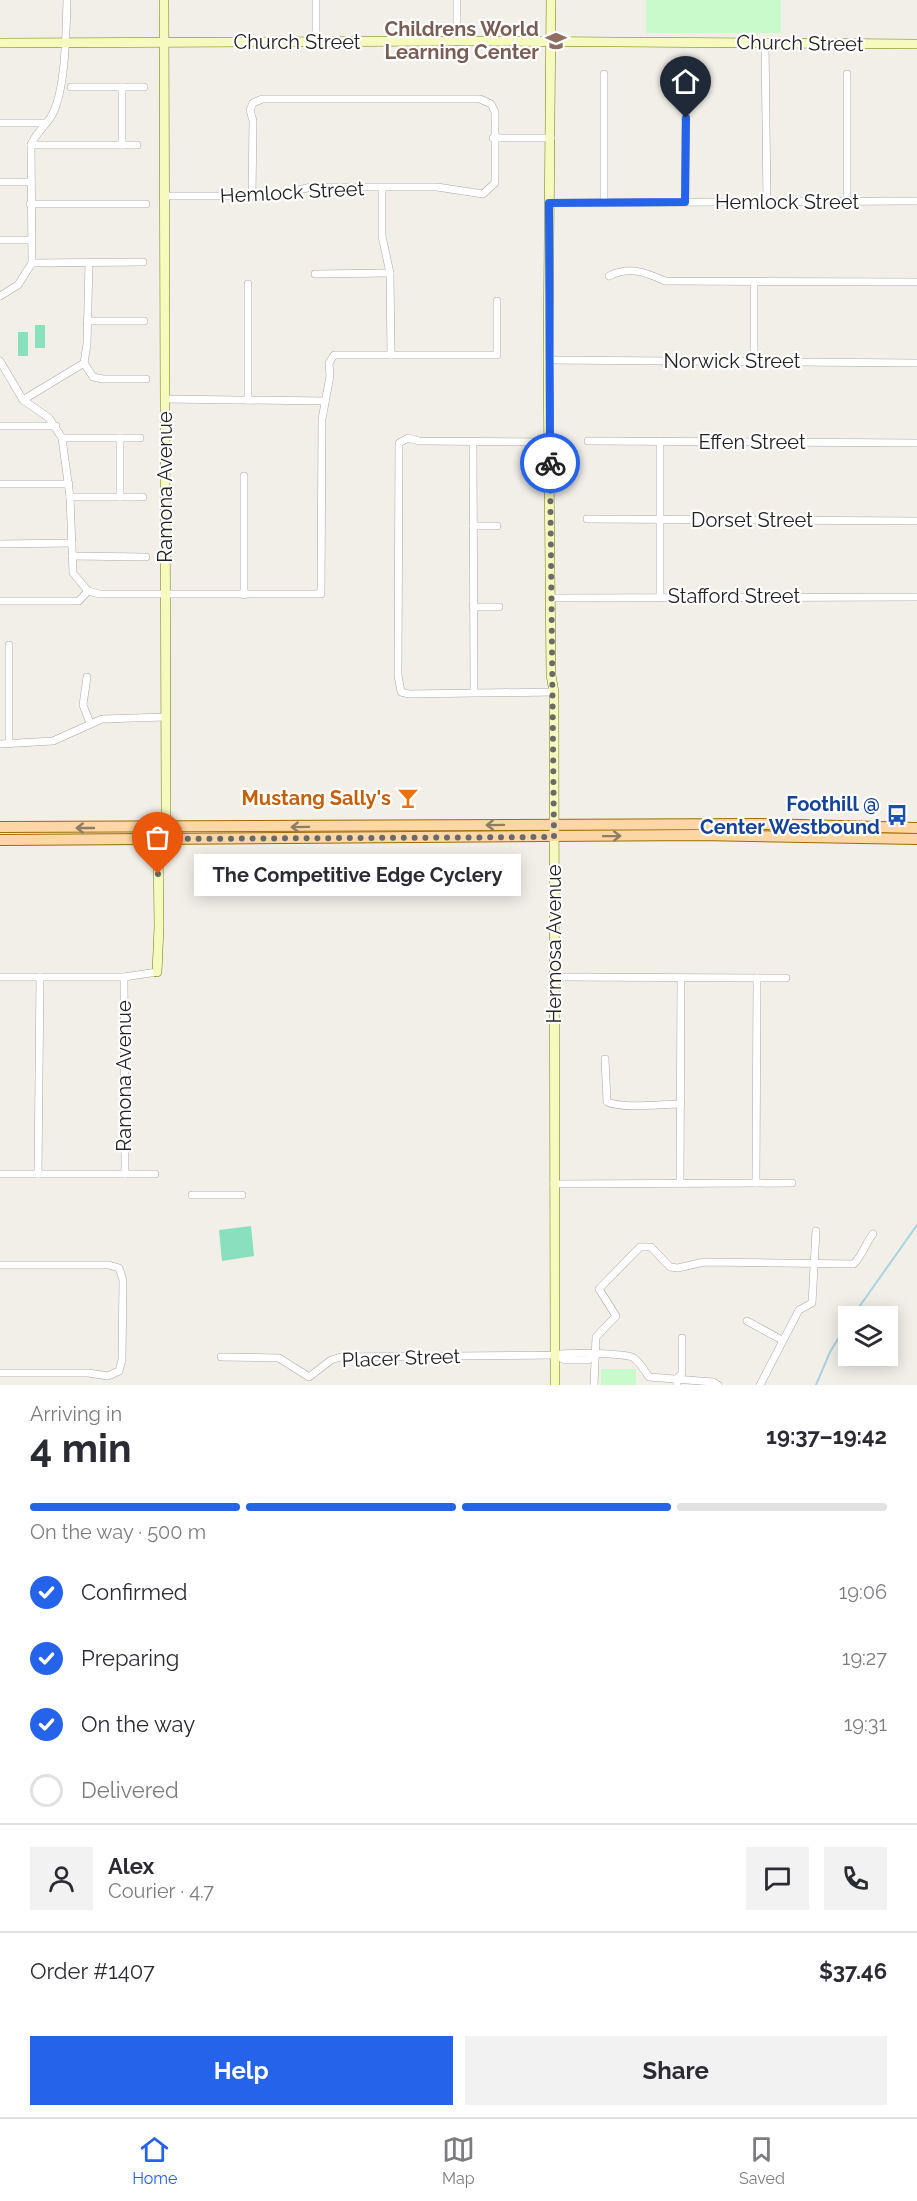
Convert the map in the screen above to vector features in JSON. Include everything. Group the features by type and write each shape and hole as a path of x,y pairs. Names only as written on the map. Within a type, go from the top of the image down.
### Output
{"main road":[{"path":"0,827 771,824 917,828"},
{"path":"0,840 711,836 917,839"}],"street":[{"path":"0,296 18,285 32,263 31,145 36,134 52,116 56,103 66,42 66,0"},
{"name":"Ramona Avenue","path":"157,972 158,839 166,814 164,0"},
{"path":"316,0 316,43"},
{"path":"457,0 457,41"},
{"name":"Hermosa Avenue","path":"551,0 548,360 551,675 554,692 555,1385"},
{"name":"Church Street","path":"0,43 457,41 917,44"},
{"path":"765,43 767,202"},
{"path":"603,202 604,74"},
{"path":"847,74 847,202"},
{"path":"685,202 686,75"},
{"path":"71,87 144,87"},
{"path":"122,87 122,145"},
{"path":"252,196 250,111 253,103 262,99 480,99 491,104 495,112 493,138 551,138"},
{"path":"0,123 45,123"},
{"name":"Hemlock Street","path":"164,196 273,195 310,187 437,187 483,194 495,183 493,138"},
{"path":"31,145 137,145"},
{"path":"0,182 31,182"},
{"path":"382,188 382,236 390,273 391,355"},
{"name":"Hemlock Street","path":"549,203 917,201"},
{"path":"30,204 146,204"},
{"path":"0,240 31,240"},
{"path":"32,263 143,262"},
{"path":"89,263 84,363 93,377 146,379"},
{"path":"609,276 623,269 644,271 665,281 917,282"},
{"path":"315,273 390,273"},
{"path":"754,282 754,362"},
{"path":"248,284 248,400"},
{"path":"0,361 23,400 56,426 62,438 69,484 73,573 88,591 166,594 321,594 322,419 330,376 329,363 334,355 497,355 496,301"},
{"path":"87,321 144,321"},
{"name":"Norwick Street","path":"548,360 917,363"},
{"path":"23,400 84,363"},
{"path":"165,399 325,401"},
{"path":"0,426 56,426"},
{"path":"62,438 140,438"},
{"path":"120,438 120,497"},
{"path":"550,442 419,441 408,438 399,443 398,675 401,692 409,694 554,692"},
{"name":"Effen Street","path":"588,441 917,443"},
{"path":"660,441 660,596"},
{"path":"473,442 474,692"},
{"path":"244,476 244,595"},
{"path":"0,484 69,484"},
{"path":"70,497 143,497"},
{"name":"Dorset Street","path":"587,519 917,521"},
{"path":"473,526 497,526"},
{"path":"0,544 72,543"},
{"path":"72,555 146,557"},
{"path":"0,601 79,601 88,591"},
{"name":"Stafford Street","path":"551,598 917,597"},
{"path":"473,607 499,607"},
{"path":"9,645 9,744"},
{"path":"87,677 83,705 90,723"},
{"path":"0,744 53,741 90,723 114,718 165,717"},
{"path":"0,977 124,977 157,972"},
{"path":"38,1174 40,977"},
{"name":"Ramona Avenue","path":"124,977 125,1174"},
{"path":"555,977 786,978"},
{"path":"680,1183 681,978"},
{"path":"756,1183 757,978"},
{"path":"605,1059 607,1102 617,1106 681,1104"},
{"path":"0,1174 155,1174"},
{"path":"554,1184 792,1183"},
{"path":"192,1195 242,1195"},
{"path":"760,1385 799,1310 812,1304 816,1231"},
{"path":"594,1385 596,1337 616,1316 599,1289 640,1247 646,1245 651,1247 670,1267 678,1269 704,1262 854,1264 864,1254 866,1243 873,1234"},
{"path":"0,1265 109,1264 119,1268 123,1280 122,1360 118,1371 108,1376 88,1373 0,1373"},
{"path":"747,1321 782,1340"},
{"path":"677,1381 682,1374 682,1338"},
{"name":"Placer Street","path":"303,1385 309,1377 331,1360 341,1357 555,1355 565,1360 588,1360 594,1355 628,1355 634,1358 649,1377 677,1381 713,1382 718,1385"},
{"path":"221,1357 279,1358 309,1377"}],"green space":[{"path":"646,0 781,0 781,33 646,33"},
{"path":"35,325 45,325 45,348 35,348"},
{"path":"18,332 28,332 28,356 18,356"},
{"path":"251,1226 254,1256 222,1261 219,1230"},
{"path":"601,1369 636,1369 636,1385 601,1385"}],"waterway":[{"path":"860,1306 917,1225"},
{"path":"816,1385 838,1339"}],"way so far":[{"path":"158,874 158,839 554,837 550,463"}],"place":[{"name":"Childrens World Learning Center","path":"556,41"},
{"name":"Mustang Sally's","path":"408,798"},
{"name":"Foothill @ Center Westbound","path":"897,815"},
{"name":"The Competitive Edge Cyclery","path":"158,874"}],"route":[{"path":"550,463 549,203 685,202 686,118"}]}
